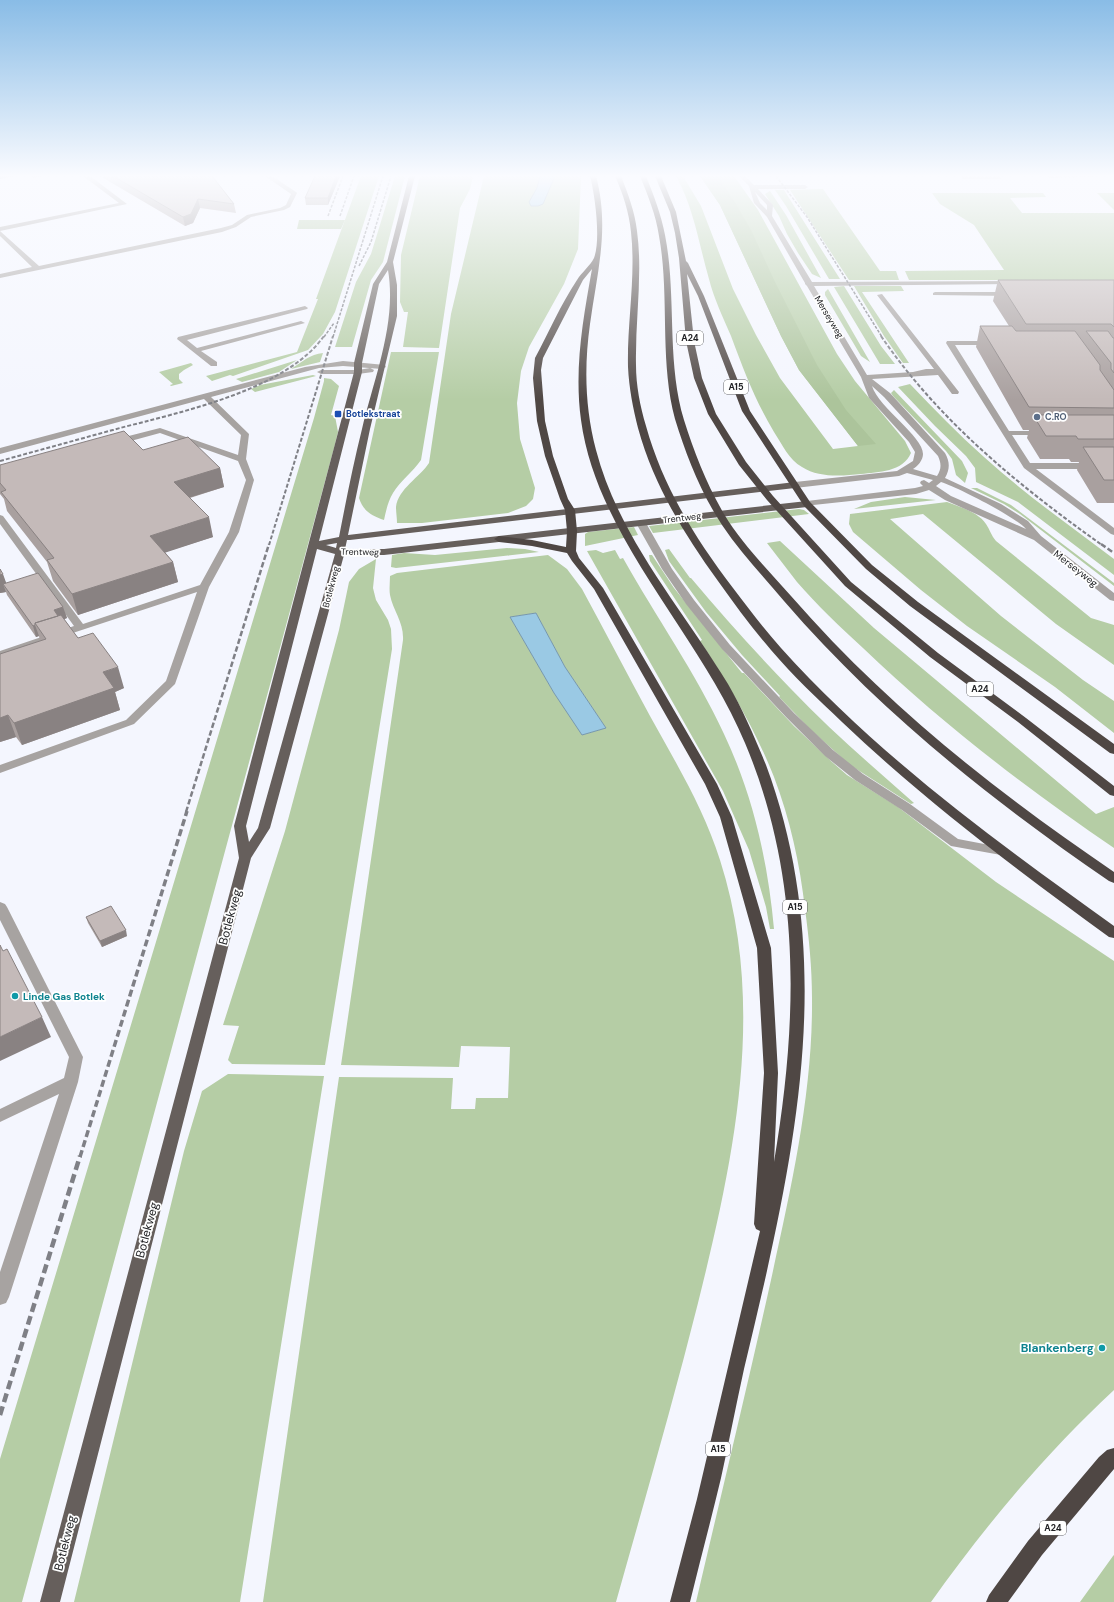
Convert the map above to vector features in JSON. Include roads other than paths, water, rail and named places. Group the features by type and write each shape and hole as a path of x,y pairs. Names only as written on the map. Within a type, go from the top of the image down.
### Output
{"highway":[{"name":"A15","path":"598,251 581,368 585,422 601,479 613,509 636,552 728,694 748,737 765,780 781,833 795,906 799,950 797,1052 787,1133 754,1296 735,1371 710,1485 680,1602"},
{"path":"635,251 632,366 634,389 639,416 648,448 659,475 674,509 694,543 743,608 784,658 878,750 1000,851 1114,932"},
{"path":"665,251 668,282 669,351 672,387 681,424 715,505 737,538 788,600 836,653 912,725 994,792 1070,849 1114,878"},
{"name":"A15","path":"681,251 682,258 701,296 746,411 766,445 807,504 869,567 914,604 1114,750"},
{"name":"A15","path":"597,258 580,280 539,358 537,370 541,421 548,449 564,499 570,510 572,531 571,551 575,559 598,588 710,784 726,817 752,900 764,948 771,1073 762,1222 754,1296"},
{"name":"A24","path":"682,258 690,340 698,378 712,414 742,463 799,532 854,590 934,655 1022,720 1114,792"},
{"path":"499,539 532,543 571,551"},
{"name":"A24","path":"996,1602 1035,1548 1106,1464 1114,1457"}],"main road":[{"name":"Botlekweg","path":"245,858 240,826 358,372 358,363 376,284 390,262 393,251"},
{"name":"Botlekweg","path":"50,1602 245,858 264,828 344,538 366,429 393,316 394,285 390,262"},
{"name":"Trentweg","path":"314,545 344,538 533,516 570,510 795,485"},
{"name":"Trentweg","path":"314,545 340,552 380,553 807,504"}],"street":[{"path":"19,251 37,268"},
{"path":"0,276 121,251"},
{"name":"Merseyweg","path":"789,251 865,377 871,396 917,448 919,458 907,470"},
{"path":"808,284 1020,282"},
{"path":"935,294 1021,294"},
{"path":"880,295 938,373 955,392"},
{"path":"214,364 181,339 305,308"},
{"path":"196,350 301,323"},
{"path":"1003,343 950,343 1027,466 1114,532"},
{"path":"0,451 282,376 305,368 330,364 358,363 382,367"},
{"path":"282,376 326,372 358,372 382,367"},
{"path":"865,377 938,373"},
{"name":"Merseyweg","path":"865,377 887,395 942,455 945,462 945,470 940,479"},
{"path":"0,769 130,722 171,682 204,587 234,532 250,480 242,459 245,434 205,396"},
{"path":"107,444 160,430 242,459"},
{"path":"1007,433 1053,434"},
{"path":"1027,466 1114,466"},
{"name":"Merseyweg","path":"907,470 940,479 998,506 1025,524 1038,538 1114,598"},
{"name":"Merseyweg","path":"907,470 929,488 948,498 1038,538"},
{"name":"Trentweg","path":"795,485 891,474 907,470"},
{"path":"929,488 940,479"},
{"name":"Trentweg","path":"807,504 904,493 929,488"},
{"path":"0,518 80,627"},
{"path":"641,523 667,569 690,602 726,647 790,715 829,753 859,777 906,807 955,843 1000,851"},
{"path":"0,654 204,587"},
{"path":"0,907 76,1057 71,1082 0,1297"},
{"path":"0,1116 71,1082"}],"water":[{"path":"536,613 565,667 606,728 582,735 554,693 510,617"}],"railway":[{"path":"333,337 360,251"},
{"path":"359,266 367,251"},
{"path":"828,251 882,337"},
{"path":"324,337 334,323"},
{"path":"0,461 201,406 231,396 259,385 285,371 307,355 324,336"},
{"path":"269,545 333,336"},
{"path":"881,336 928,396 982,450 1071,523 1102,545"},
{"path":"186,812 269,544"},
{"path":"1101,544 1114,553"},
{"path":"80,1157 187,811"},
{"path":"0,1415 80,1156"}],"place":[{"name":"Botlekstraat","path":"338,414"},
{"name":"C.RO","path":"1037,417"},
{"name":"Linde Gas Botlek","path":"15,996"},
{"name":"Blankenberg","path":"1102,1348"}]}
